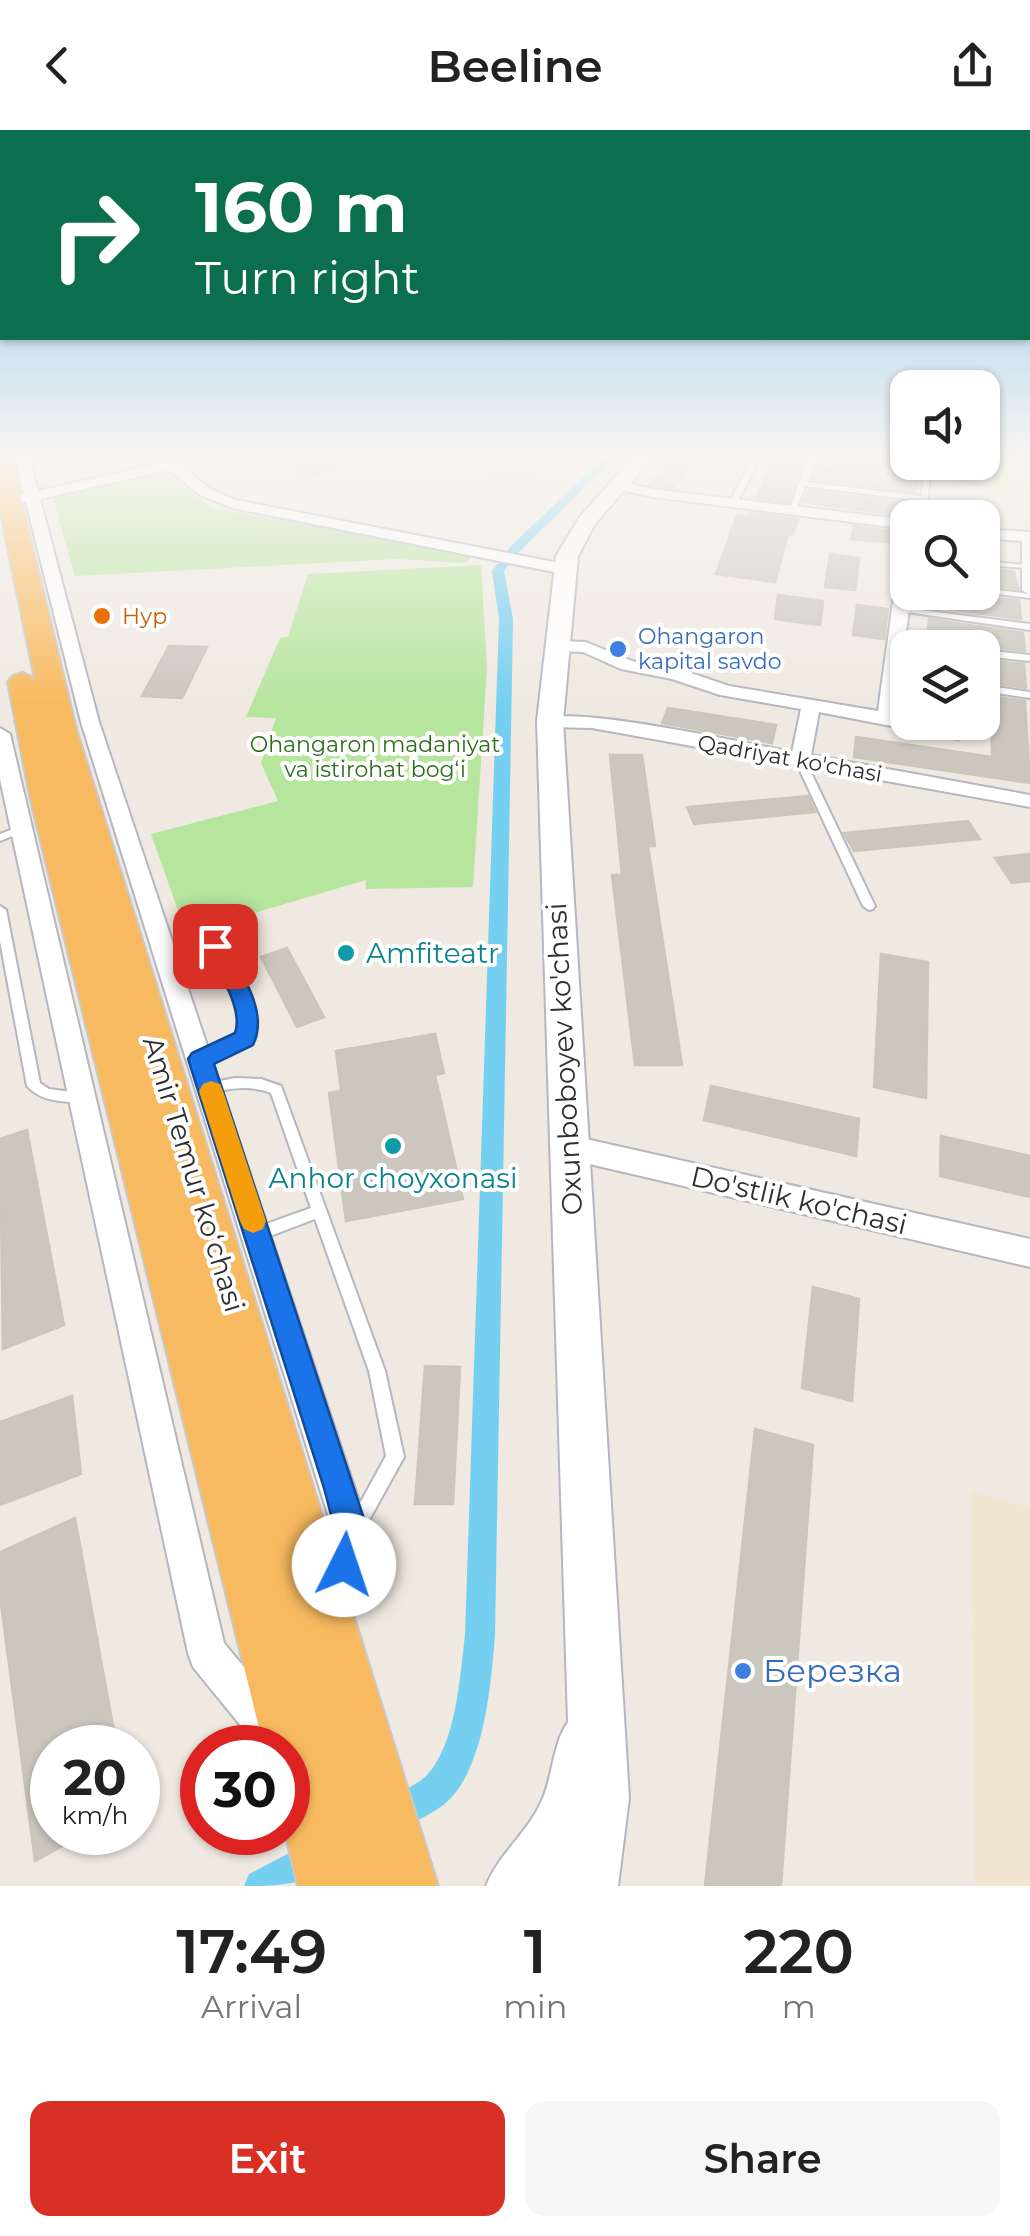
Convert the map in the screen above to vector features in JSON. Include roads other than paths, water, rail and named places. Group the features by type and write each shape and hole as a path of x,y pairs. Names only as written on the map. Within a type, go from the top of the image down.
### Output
{"highway":[{"name":"Amir Temur koʻchasi","path":"22,540 61,729 403,1886"},
{"name":"Amir Temur koʻchasi","path":"0,565 14,813 128,1112 283,1725"},
{"name":"Amir Temur koʻchasi","path":"310,1813 334,1886"}],"main road":[{"name":"Oxunboboyev ko'chasi","path":"573,540 564,569 550,721 600,1818 589,1886"},
{"name":"Oxunboboyev ko'chasi","path":"516,1886 552,1845 570,1809 581,1770 594,1688"}],"street":[{"path":"28,540 210,1088 352,1534 329,1628"},
{"path":"416,540 564,569"},
{"path":"1030,540 1030,593"},
{"path":"898,630 900,610"},
{"path":"557,646 586,647 626,664 726,690 890,719"},
{"path":"800,760 811,706"},
{"path":"886,718 890,707"},
{"name":"Qadriyat ko'chasi","path":"550,721 592,722 1030,801"},
{"path":"0,734 14,813 208,1654 266,1725"},
{"path":"80,1092 128,1112"},
{"name":"Do'stlik ko'chasi","path":"568,1147 1030,1253"}],"lane":[{"path":"1000,565 1027,567"},
{"path":"1000,591 1030,593"},
{"path":"900,610 1030,626"},
{"path":"1000,654 1030,658"},
{"path":"1000,691 1030,695"},
{"path":"800,760 869,906"},
{"path":"0,910 34,1086 46,1094 80,1092"},
{"path":"166,958 215,946 239,992 250,1025 245,1039 200,1059"},
{"path":"210,1088 239,1084 269,1085 276,1090 377,1370 395,1457 352,1534"},
{"path":"257,1234 318,1212"}],"waterway":[{"path":"388,1816 419,1801 447,1778 468,1717 480,1635 506,619 498,571 524,540"},
{"path":"261,1886 314,1857"}],"place":[{"name":"Нур","path":"102,616"},
{"name":"Ohangaron kapital savdo","path":"618,649"},
{"name":"Amfiteatr","path":"346,953"},
{"name":"Anhor choyxonasi","path":"393,1146"},
{"name":"Березка","path":"743,1671"}],"park label":[{"name":"Ohangaron madaniyat va istirohat bogʻi","path":"375,756"}]}
